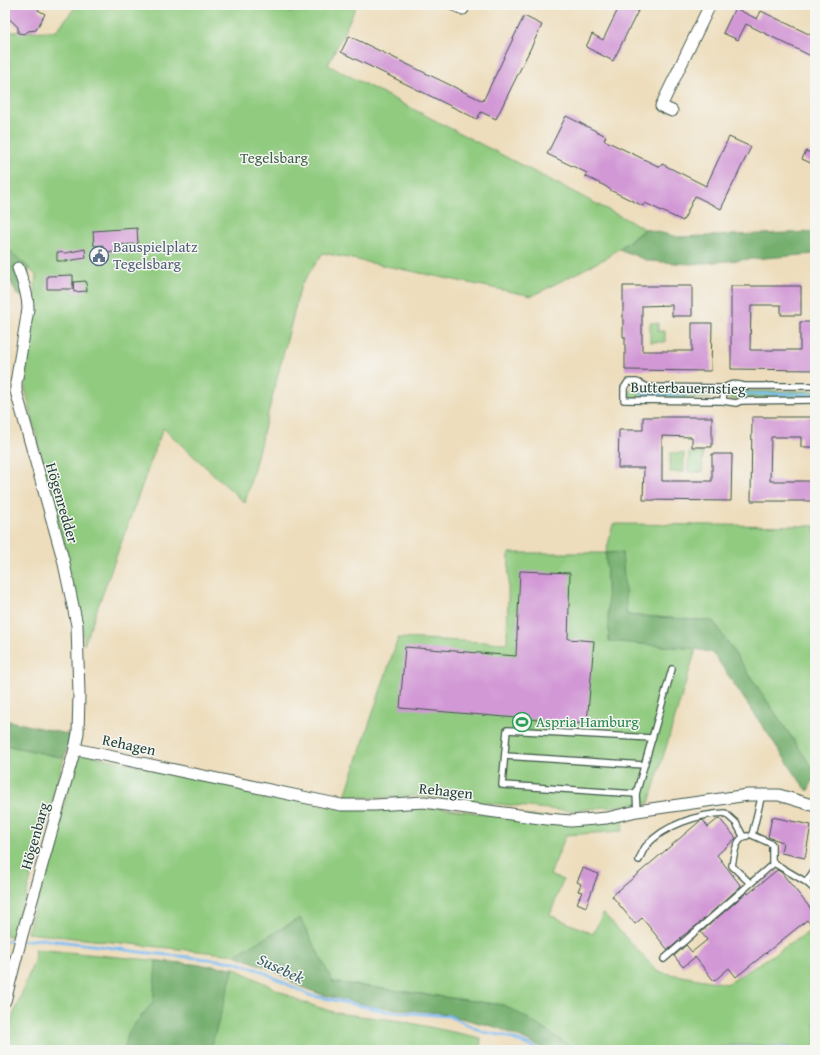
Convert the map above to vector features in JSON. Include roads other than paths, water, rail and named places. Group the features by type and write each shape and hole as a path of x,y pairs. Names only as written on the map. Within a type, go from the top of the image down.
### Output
{"street":[{"path":"672,111 662,106 710,5"},
{"name":"Högenredder","path":"18,268 28,301 28,310 16,383 17,399 63,559 78,632 79,695 78,733 75,749"},
{"name":"Rehagen","path":"75,749 341,805 375,805 424,802 571,821 607,818 637,811 762,794 779,795 815,806"},
{"name":"Högenbarg","path":"5,1001 22,935 75,749"}],"lane":[{"name":"Butterbauernstieg","path":"815,386 744,386 729,384 724,388 647,387 637,382 628,382 624,388 624,400 723,401 736,403 740,401 815,400"},
{"path":"723,401 724,388"},
{"path":"637,811 636,794 672,669"},
{"path":"636,794 502,785 507,730 652,738"},
{"path":"505,756 644,765"},
{"path":"752,835 762,794"},
{"path":"639,860 645,846 656,837 675,825 698,816 725,813 736,823 743,836"},
{"path":"750,884 732,866 737,844 743,836 752,835 772,844 772,862 806,882 815,890"},
{"path":"664,959 774,863"},
{"path":"806,882 815,869"}],"waterway":[{"path":"642,394 705,394"},
{"path":"730,394 812,394"},
{"name":"Susebek","path":"23,941 41,939 140,952 236,962 259,970 309,995 386,1011 449,1016 483,1032 506,1036 540,1050"},
{"name":"Susebek","path":"5,941 17,941"},
{"name":"Susebek","path":"717,1050 732,1048 787,1048 791,1050"}],"place":[{"name":"Bauspielplatz Tegelsbarg","path":"99,256"},
{"name":"Aspria Hamburg","path":"522,722"}],"park label":[{"name":"Tegelsbarg","path":"274,158"}]}
